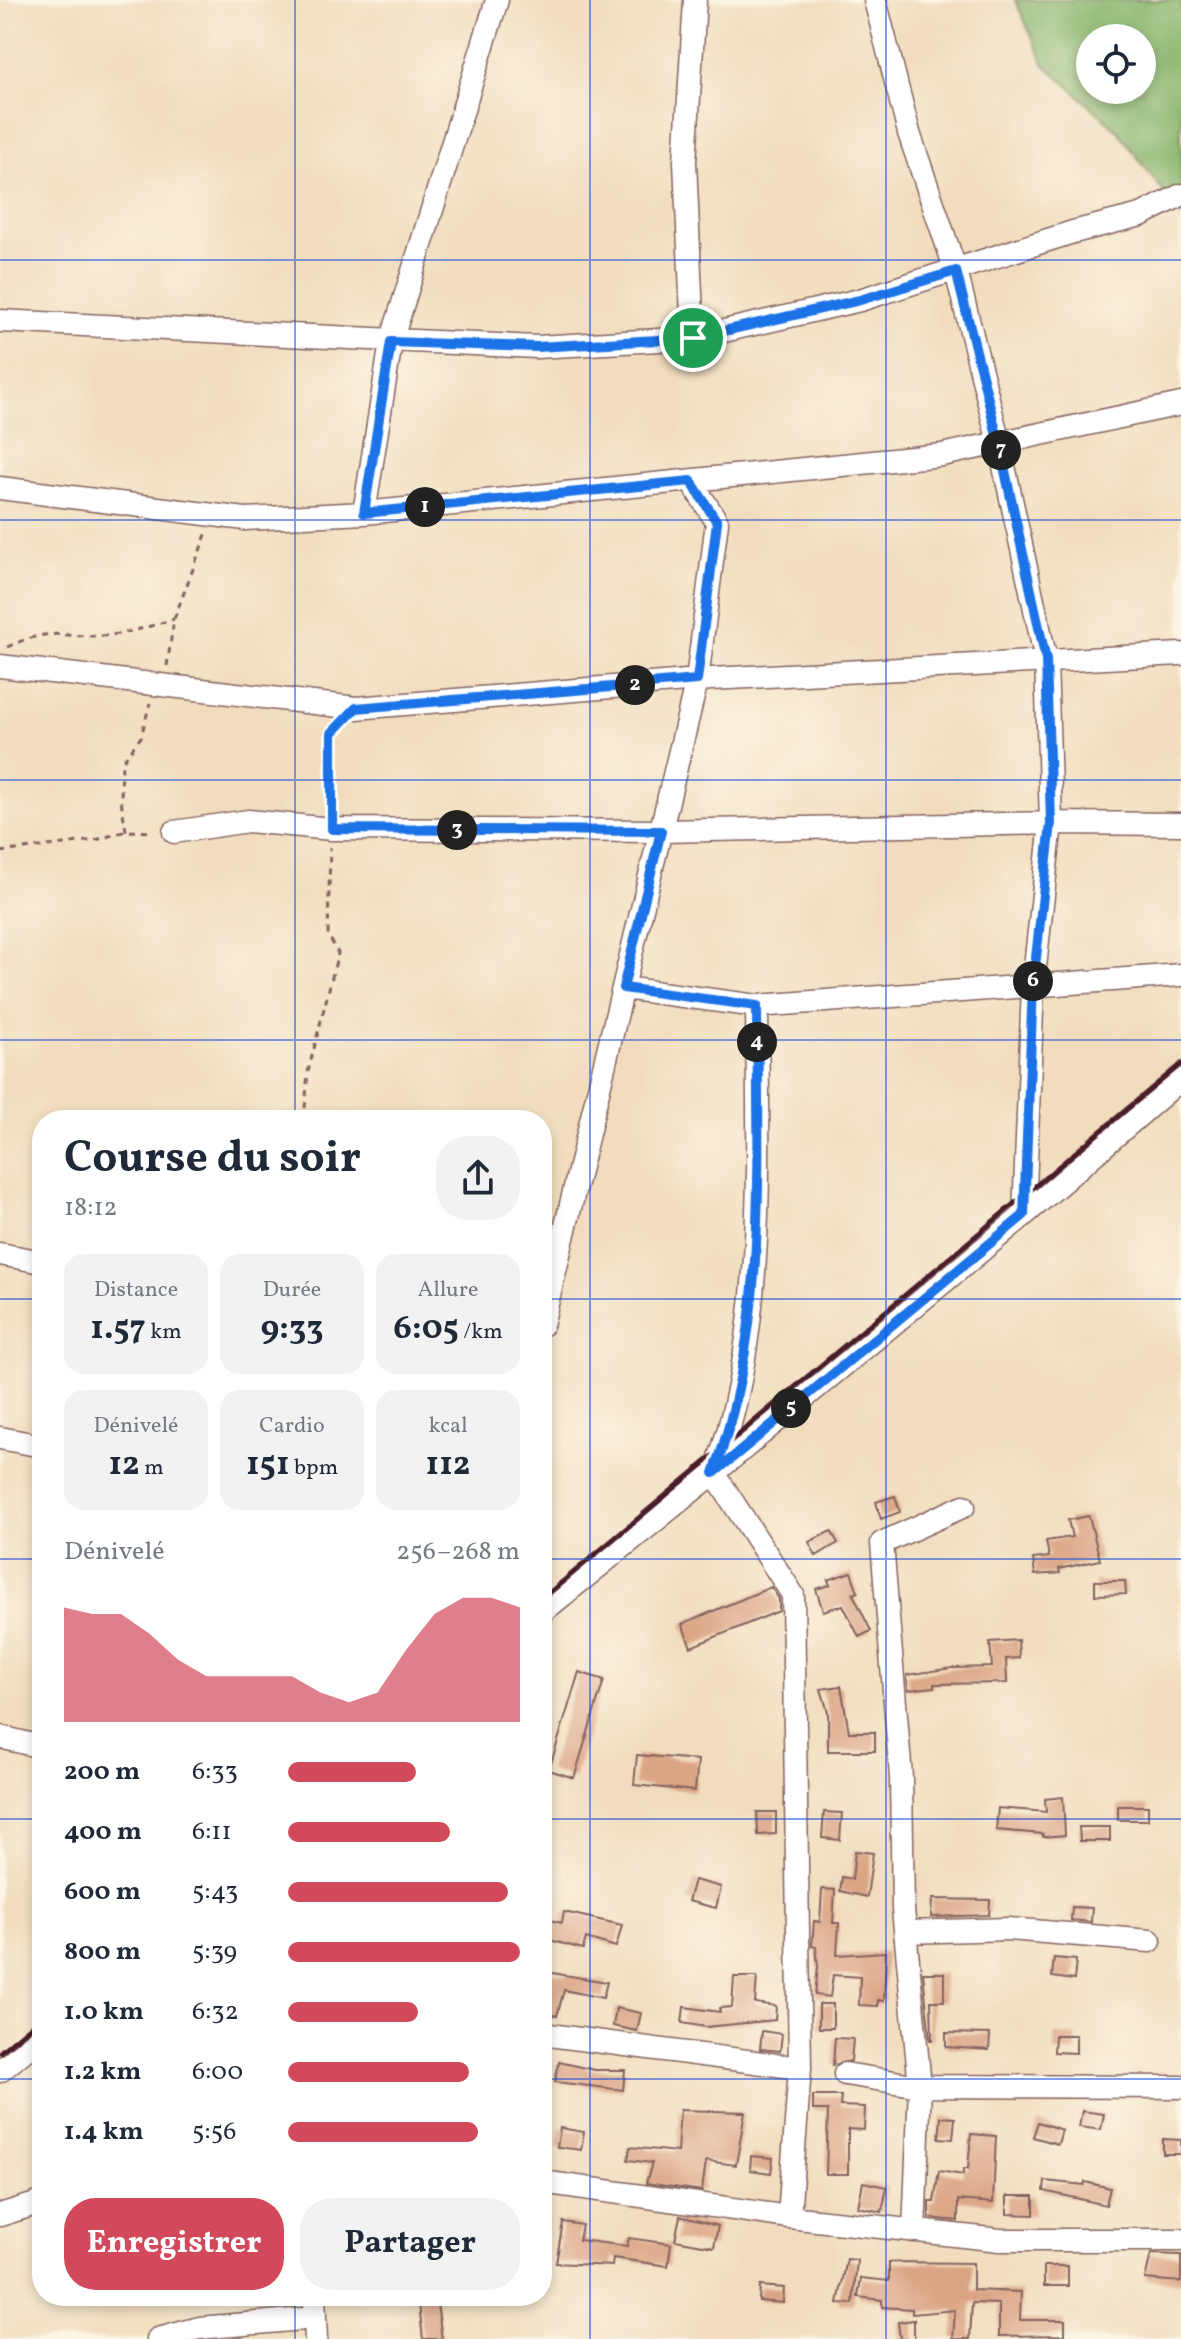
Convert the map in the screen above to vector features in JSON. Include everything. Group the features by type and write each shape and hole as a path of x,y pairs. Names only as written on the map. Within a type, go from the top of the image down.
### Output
{"street":[{"path":"364,513 391,342 497,0"},
{"path":"693,338 685,162 695,0"},
{"path":"875,0 909,133 956,271 999,443 1046,660 1051,823 1033,985 1024,1215"},
{"path":"0,321 537,347 693,338 860,300 1073,232 1141,215 1181,195"},
{"path":"0,488 245,519 364,513 942,455 1181,404"},
{"path":"552,1283 697,680 717,522 691,481"},
{"path":"0,666 356,708 697,680 1181,654"},
{"path":"174,832 248,821 332,829 661,831 1051,823 1181,824"},
{"path":"623,988 757,1006 1181,975"},
{"path":"714,1473 724,1446 751,1310 758,1127 757,1006"},
{"path":"552,1604 1024,1215 1181,1079"},
{"path":"0,1254 32,1260"},
{"path":"0,1438 32,1444"},
{"path":"714,1473 793,1595 800,2068 789,2217"},
{"path":"914,2231 920,2086 905,1932 901,1777 882,1543 964,1506"},
{"path":"0,1737 32,1745"},
{"path":"905,1932 1009,1929 1150,1941"},
{"path":"552,2035 800,2068"},
{"path":"0,2071 32,2044"},
{"path":"845,2074 920,2086 1181,2087"},
{"path":"552,2183 789,2217 1000,2240 1181,2240"},
{"path":"0,2215 32,2205"},
{"path":"158,2339 199,2328 315,2318"}],"path":[{"path":"0,650 33,635 56,632 100,636 174,619"},
{"path":"305,1110 308,1072 338,953 328,935 332,733 356,708"},
{"path":"0,852 96,840 126,831 174,832"}],"green space":[{"path":"1015,0 1181,0 1181,216 1118,131 1088,104 1156,104 1156,24 1076,24 1076,93 1045,65"}],"building":[{"path":"895,1496 900,1512 881,1519 876,1502"},
{"path":"1089,1516 1100,1560 1059,1569 1060,1573 1035,1575 1033,1559 1049,1557 1046,1541 1072,1537 1068,1520"},
{"path":"831,1531 838,1543 816,1556 809,1542"},
{"path":"851,1572 858,1592 853,1594 871,1631 859,1637 843,1605 823,1611 816,1589 830,1585 828,1580"},
{"path":"1095,1581 1125,1581 1126,1594 1095,1595"},
{"path":"771,1587 779,1599 779,1611 691,1647 682,1624"},
{"path":"1018,1640 1019,1658 1006,1659 1007,1683 934,1684 934,1687 908,1690 907,1675 952,1668 992,1667 990,1642"},
{"path":"579,1672 604,1680 574,1778 552,1771 552,1760"},
{"path":"841,1686 849,1732 875,1732 875,1751 828,1751 828,1712 821,1689"},
{"path":"637,1755 698,1760 695,1791 634,1785"},
{"path":"1063,1797 1065,1835 1043,1837 1043,1834 996,1830 998,1808 1046,1812 1045,1799"},
{"path":"1118,1806 1148,1806 1148,1820 1118,1820"},
{"path":"757,1812 776,1812 776,1834 758,1835"},
{"path":"824,1812 842,1813 840,1840 822,1838"},
{"path":"1079,1827 1110,1827 1110,1841 1080,1841"},
{"path":"855,1851 873,1853 867,1897 840,1891 842,1877 852,1879"},
{"path":"694,1880 721,1887 716,1908 688,1901"},
{"path":"822,1889 835,1890 833,1923 839,1923 837,1955 886,1952 884,2001 878,2000 878,2006 859,2005 860,1977 833,1975 830,1997 815,1995 818,1967 816,1947 812,1946 814,1921 820,1922"},
{"path":"932,1899 990,1900 989,1915 931,1917"},
{"path":"1072,1907 1092,1908 1091,1922 1071,1920"},
{"path":"564,1912 622,1925 616,1947 586,1938 583,1949 552,1941 552,1920 562,1923"},
{"path":"1054,1958 1076,1960 1074,1980 1052,1977"},
{"path":"552,1973 607,1982 603,1998 564,1990 557,2016 552,2015"},
{"path":"923,1973 944,1973 944,2001 931,2001 932,2040 930,2040"},
{"path":"734,1977 757,1977 755,2003 776,2006 775,2020 706,2027 682,2023 684,2007 720,2012 719,2008 732,2007"},
{"path":"819,2004 833,2004 833,2028 819,2028"},
{"path":"616,2008 641,2013 637,2031 613,2026"},
{"path":"762,2031 782,2034 780,2051 760,2049"},
{"path":"946,2033 990,2034 989,2050 946,2047"},
{"path":"1055,2035 1076,2035 1076,2053 1054,2052"},
{"path":"835,2038 853,2039 851,2061 833,2065"},
{"path":"559,2062 595,2070 625,2070 623,2090 555,2082"},
{"path":"813,2096 841,2096 840,2106 865,2107 864,2130 848,2129 848,2174 826,2174 828,2110 813,2110"},
{"path":"680,2110 745,2112 736,2165 706,2161 702,2191 646,2183 652,2163 628,2160 630,2147 677,2152"},
{"path":"1082,2111 1104,2114 1101,2130 1079,2127"},
{"path":"941,2117 955,2118 953,2139 939,2138"},
{"path":"1038,2122 1062,2130 1058,2144 1033,2137"},
{"path":"560,2128 584,2132 581,2150 557,2147"},
{"path":"971,2134 996,2136 993,2203 958,2200 958,2221 929,2218 929,2202 934,2202 939,2171 963,2175 963,2169 968,2169"},
{"path":"1163,2139 1181,2140 1181,2154 1163,2154"},
{"path":"751,2156 773,2158 771,2173 750,2170"},
{"path":"1045,2181 1084,2185 1085,2182 1110,2188 1106,2205 1044,2191"},
{"path":"863,2182 887,2187 882,2212 858,2207"},
{"path":"1007,2196 1034,2196 1034,2215 1007,2214"},
{"path":"680,2216 718,2226 714,2247 675,2240"},
{"path":"563,2222 582,2225 579,2240 627,2246 629,2238 671,2244 668,2266 613,2258 612,2266 556,2263"},
{"path":"1151,2254 1181,2255 1181,2282 1145,2279"},
{"path":"847,2259 857,2260 853,2304 838,2303"},
{"path":"889,2262 973,2263 973,2290 1021,2292 1020,2320 1065,2320 1065,2335 999,2336 999,2304 972,2303 970,2339 953,2339 955,2310 912,2314 912,2309 882,2307 882,2300 858,2297 861,2278 889,2281"},
{"path":"1044,2266 1068,2266 1068,2286 1044,2286"},
{"path":"760,2286 784,2288 783,2303 759,2301"},
{"path":"419,2306 437,2306 442,2339 423,2339"},
{"path":"914,2320 914,2339 900,2339 898,2322"}],"railway":[{"path":"552,1591 1181,1064"},
{"path":"0,2052 32,2025"}],"route":[{"path":"956,271 999,443 1046,660 1051,823 1033,985 1024,1215 714,1473 724,1446 751,1310 758,1127 757,1006 623,988 661,831 332,829 332,733 356,708 697,680 717,522 691,481 364,513 391,342 537,347 693,338 860,300 956,271"}]}
